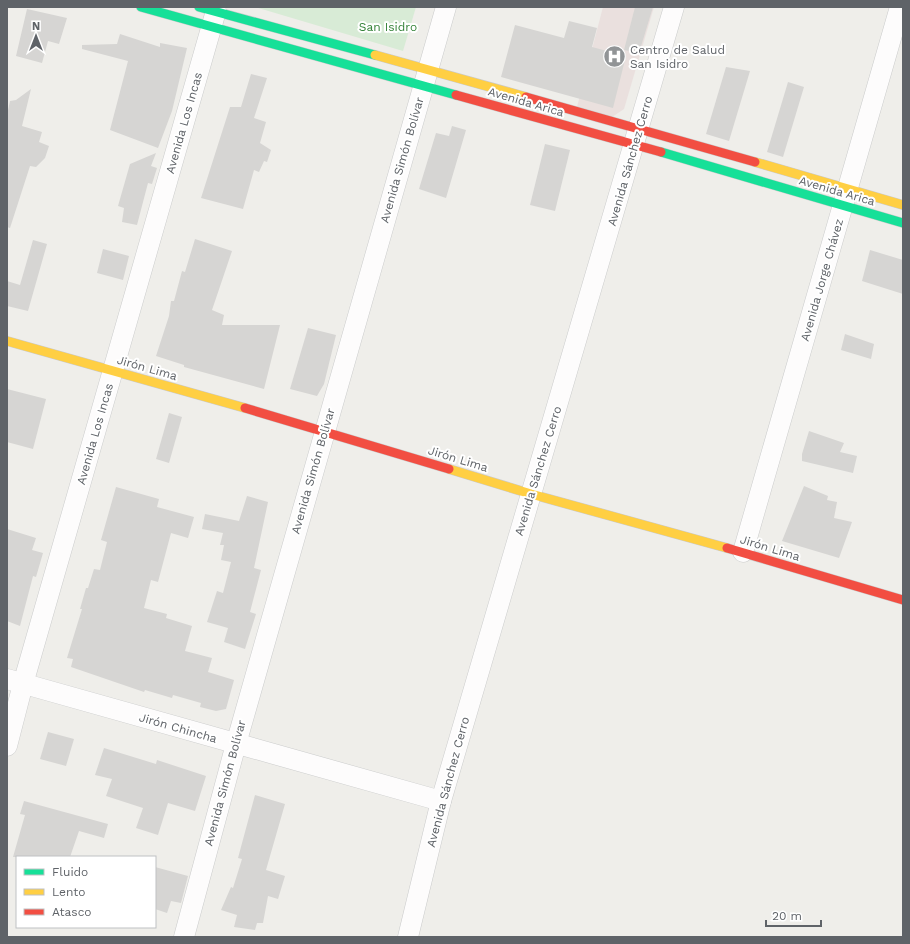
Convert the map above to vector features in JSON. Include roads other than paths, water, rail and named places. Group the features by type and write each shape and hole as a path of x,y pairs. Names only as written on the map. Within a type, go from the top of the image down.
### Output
{"street":[{"name":"Avenida Arica","path":"141,7 211,13 426,78 846,197 903,205"},
{"name":"Avenida Simón Bolívar","path":"184,937 236,744 446,7"},
{"name":"Avenida Sánchez Cerro","path":"408,937 441,801 638,137 674,7"},
{"name":"Avenida Jorge Chávez","path":"743,552 900,7"},
{"name":"Avenida Arica","path":"211,13 426,78 846,197 903,223"},
{"name":"Avenida Los Incas","path":"7,746 15,682 113,371 211,13"},
{"name":"Jirón Lima","path":"7,341 324,432 531,494 743,552 903,600"},
{"name":"Jirón Chincha","path":"15,682 441,801"}],"place":[{"name":"Centro de Salud San Isidro","path":"615,57"}],"park label":[{"name":"San Isidro","path":"388,27"}]}
